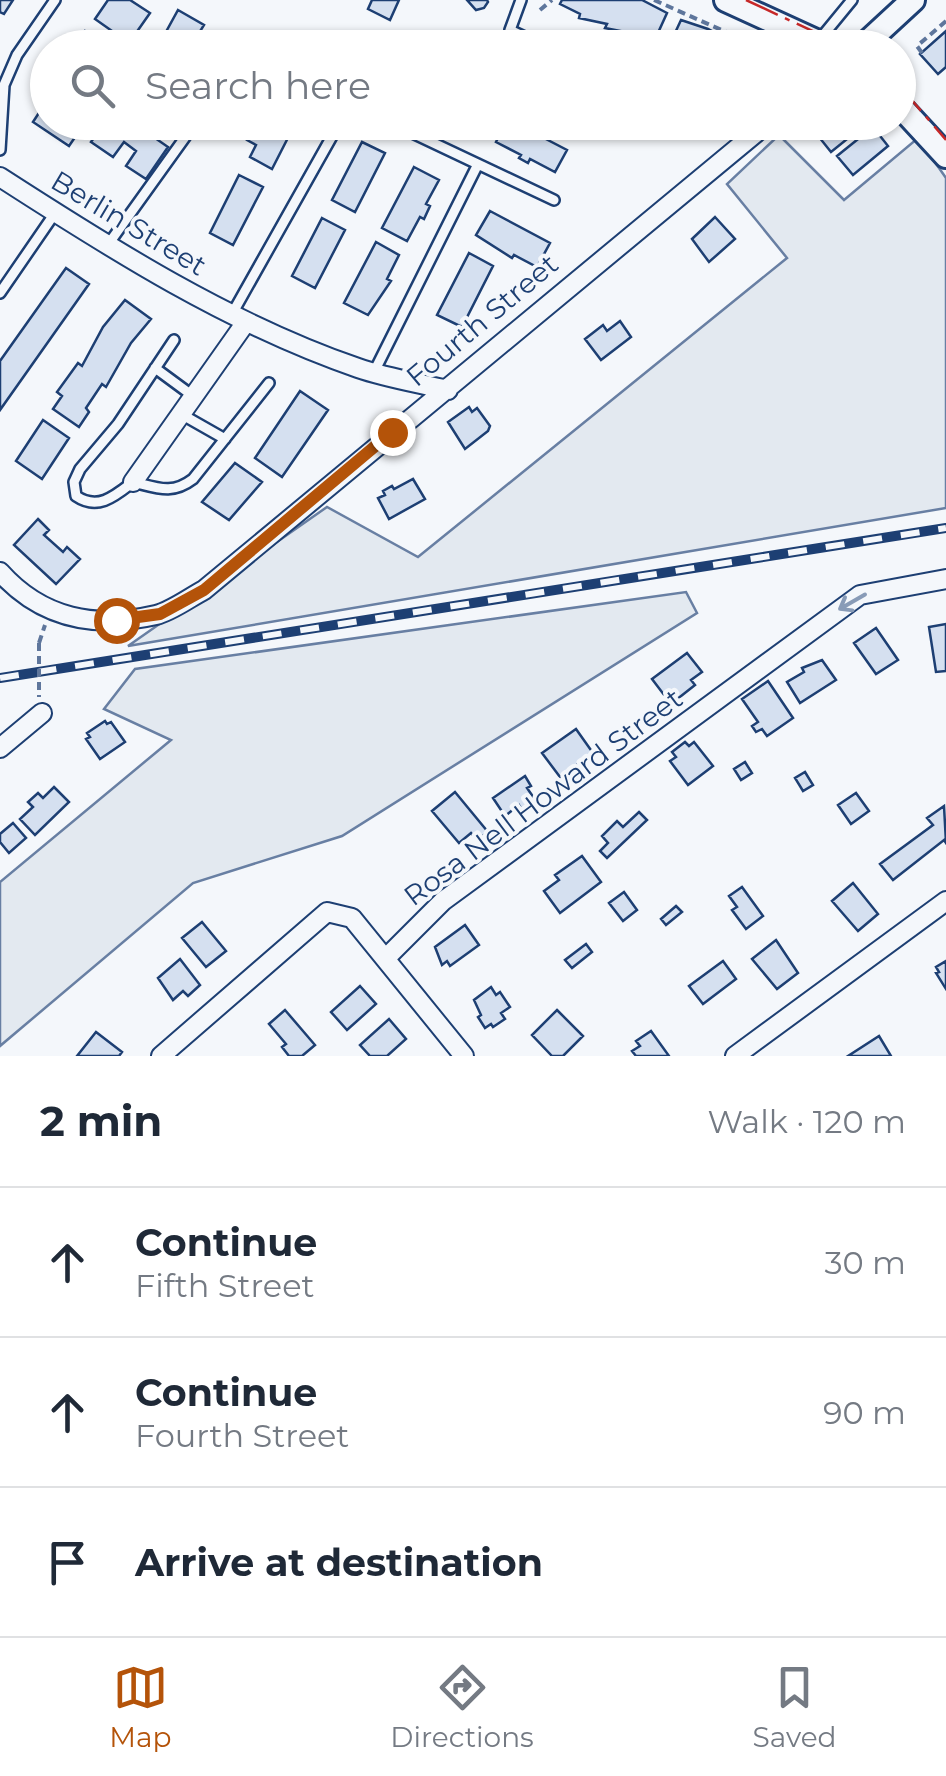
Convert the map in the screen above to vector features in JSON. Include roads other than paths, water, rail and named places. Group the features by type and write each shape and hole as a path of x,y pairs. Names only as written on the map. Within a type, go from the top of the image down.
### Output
{"street":[{"path":"726,0 792,30"},
{"path":"880,30 913,0"},
{"path":"916,124 946,156"},
{"name":"Fourth Street","path":"0,572 32,602 68,616 116,620 160,614 204,590 747,140"},
{"name":"Berlin Street","path":"0,177 107,246 239,318 374,372 448,390"},
{"path":"134,482 194,396 239,318"},
{"name":"Rosa Nell Howard Street","path":"386,958 443,900 860,595 946,579"},
{"path":"0,748 41,705"},
{"path":"734,1056 946,901"},
{"path":"160,1056 327,912 352,918 464,1056"},
{"path":"177,1041 189,1056"}],"lane":[{"path":"35,30 55,0"},
{"path":"510,30 522,0"},
{"path":"834,30 852,0"},
{"path":"0,150 4,85 30,38"},
{"path":"107,246 183,140"},
{"path":"239,318 331,140"},
{"path":"427,140 554,200"},
{"path":"374,372 478,164"},
{"path":"0,293 55,213"},
{"path":"174,340 74,482 76,496 86,503 104,502 134,482 168,491 181,488 193,479 269,383"},
{"path":"155,368 194,396"},
{"path":"181,414 225,439"}],"railway":[{"path":"0,678 946,528"}]}
